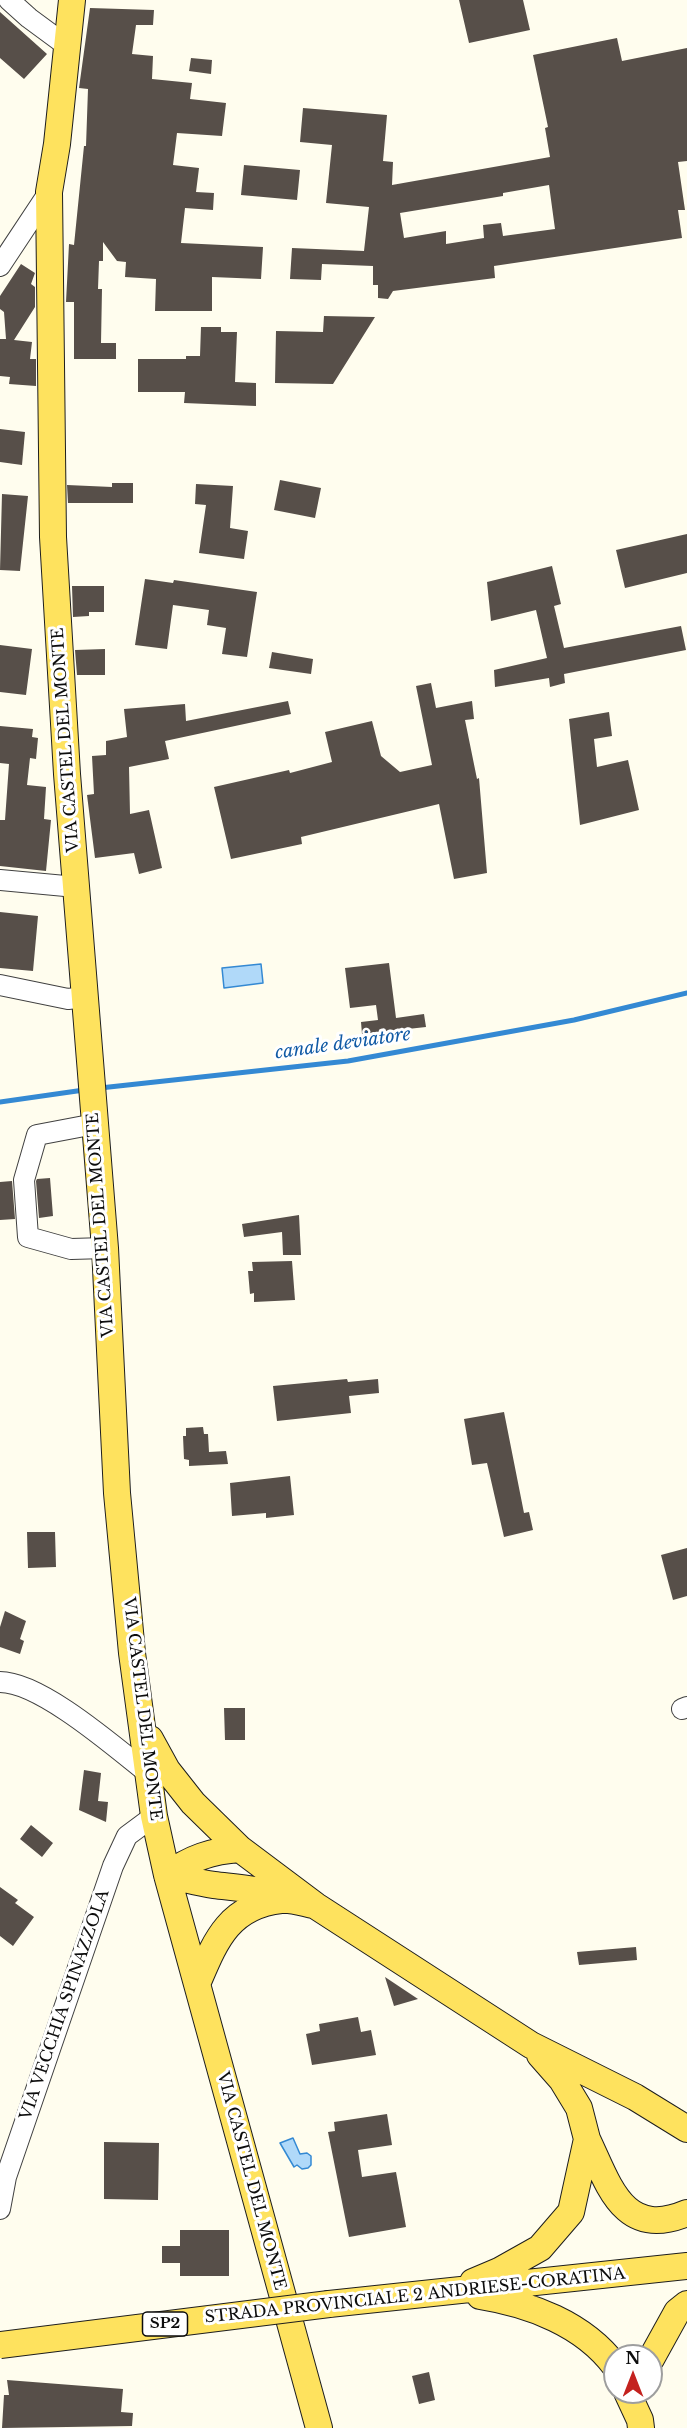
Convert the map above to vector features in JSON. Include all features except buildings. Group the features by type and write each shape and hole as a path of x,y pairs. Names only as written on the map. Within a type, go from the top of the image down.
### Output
{"main road":[{"name":"VIA CASTEL DEL MONTE","path":"72,0 57,144 49,192 53,537 76,887 105,1248 117,1493 132,1653 154,1816 167,1875 319,2428"},
{"path":"142,1724 167,1770 193,1803 240,1848 316,1906 531,2044 635,2097 687,2129"},
{"path":"167,1875 185,1862 200,1856 214,1851 240,1848"},
{"path":"167,1875 211,1885 254,1889 282,1900 316,1906"},
{"path":"198,1984 215,1942 228,1925 244,1912 260,1905 282,1900"},
{"path":"531,2044 562,2080 579,2108 587,2139 617,2200 639,2218 670,2220 687,2213"},
{"path":"450,2291 499,2271 540,2248 571,2212 587,2139"},
{"name":"STRADA PROVINCIALE 2 ANDRIESE-CORATINA","path":"0,2345 329,2304 687,2266"},
{"path":"450,2291 504,2300 544,2313 592,2341 603,2353"},
{"path":"659,2344 677,2312 687,2304"},
{"path":"632,2404 640,2424"},
{"path":"640,2424 643,2404"}],"street":[{"path":"9,0 67,46"},
{"path":"0,267 49,192"},
{"path":"0,879 76,887"},
{"path":"0,986 68,999 85,997"},
{"path":"93,1101 37,1135 24,1180 28,1237 71,1249 105,1248"},
{"path":"0,1682 12,1682 56,1706 90,1728 149,1774"},
{"name":"VIA VECCHIA SPINAZZOLA","path":"0,2209 6,2177 113,1866 127,1836 154,1816"}],"water":[{"path":"261,964 263,983 224,988 222,968"},
{"path":"293,2138 300,2154 307,2153 311,2156 311,2165 308,2168 302,2169 297,2165 294,2167 280,2143"}],"waterway":[{"name":"canale deviatore","path":"100,1088 348,1061 574,1020 687,993"},
{"name":"canale deviatore","path":"0,1102 84,1090"}]}
